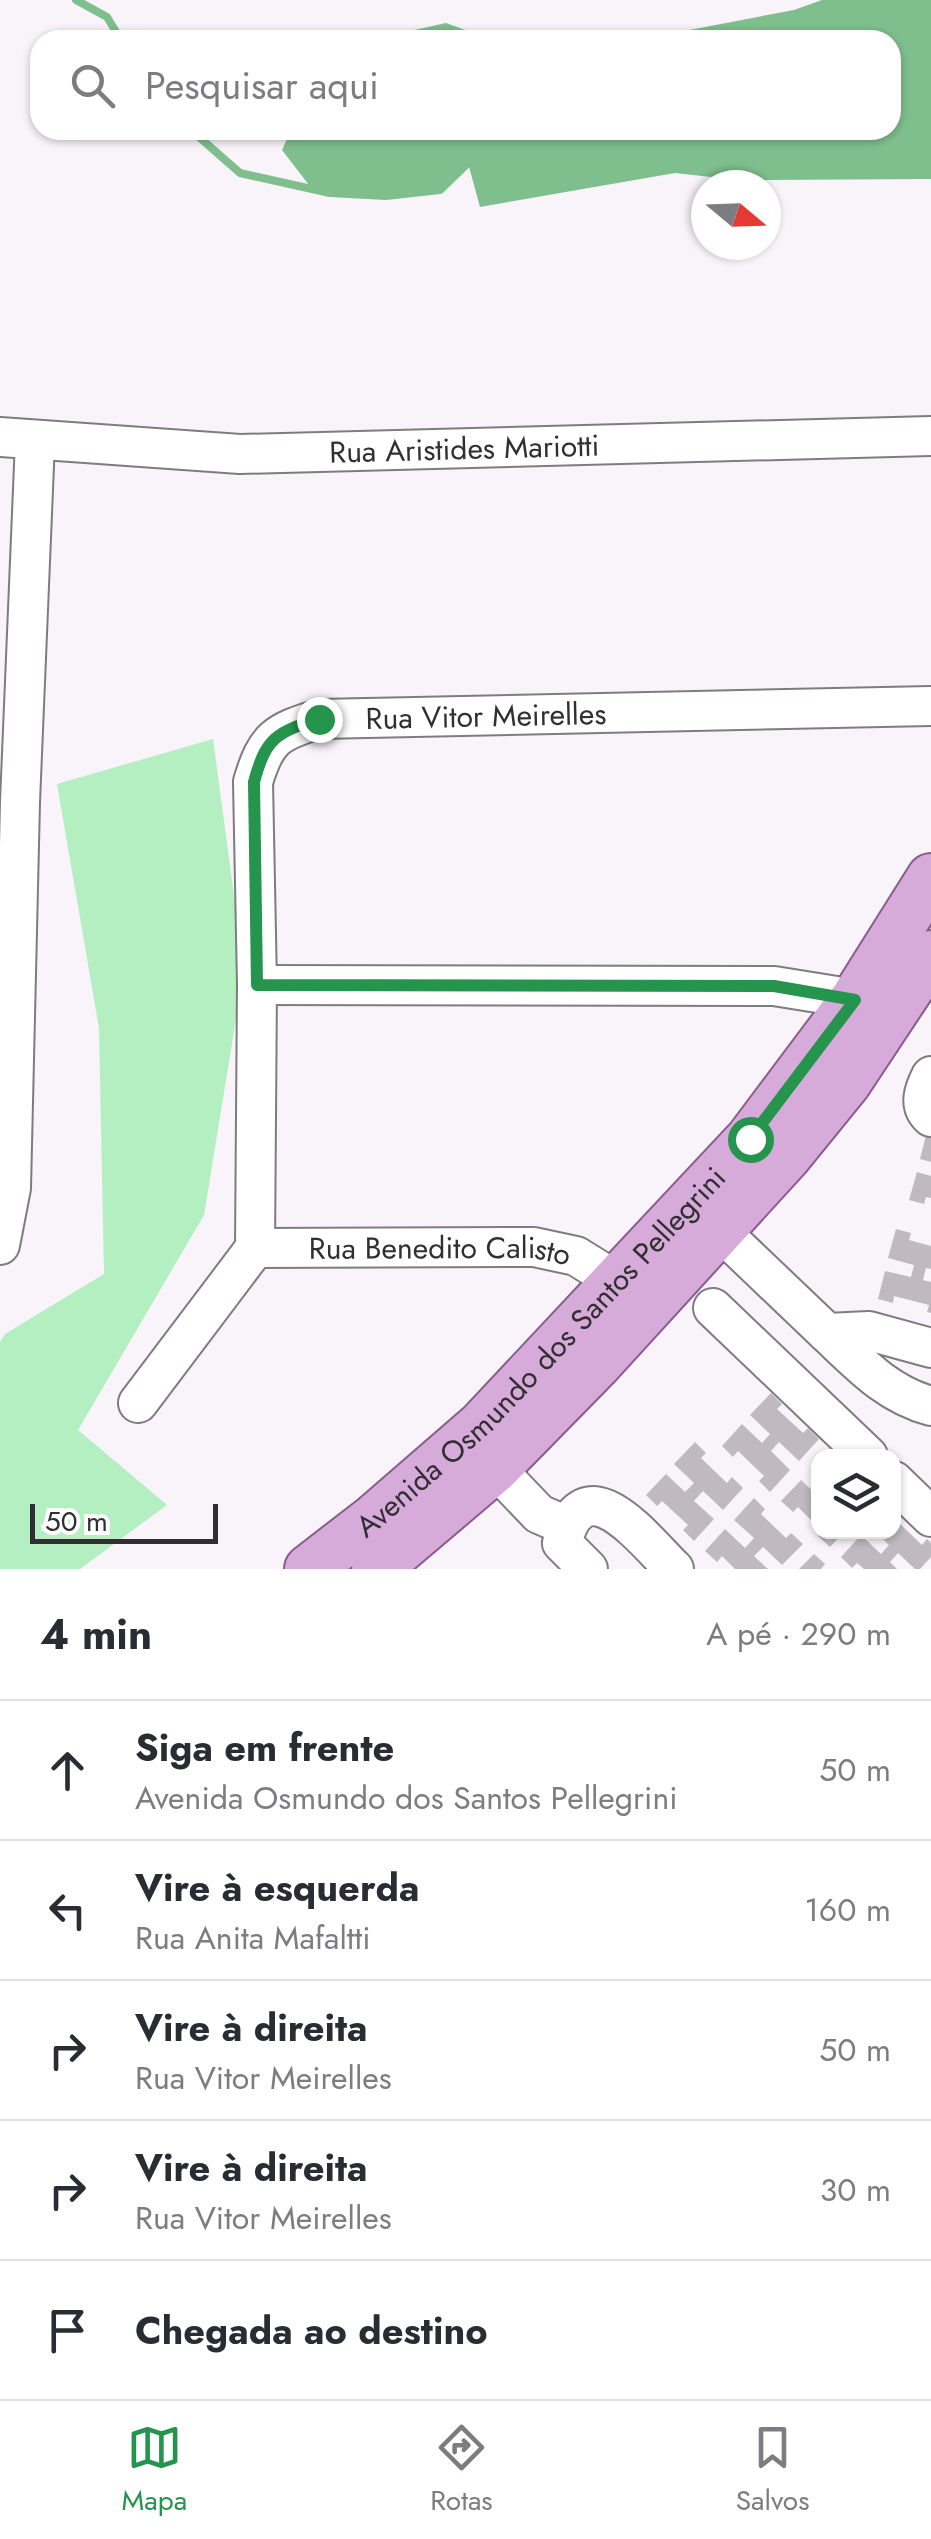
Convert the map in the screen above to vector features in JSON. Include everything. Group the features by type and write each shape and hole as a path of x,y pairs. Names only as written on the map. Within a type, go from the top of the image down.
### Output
{"main road":[{"name":"Avenida Osmundo dos Santos Pellegrini","path":"309,1569 481,1426 750,1139 855,1000 931,878"},
{"name":"Avenida Osmundo dos Santos Pellegrini","path":"376,1569 495,1468 597,1364 786,1157 847,1082 931,955"}],"street":[{"name":"Rua Aristides Mariotti","path":"18,439 240,454 931,436"},
{"path":"0,1246 11,1188 8,949 18,439"},
{"name":"Rua Vitor Meirelles","path":"254,1248 254,782 262,751 287,729 319,719 931,706"},
{"path":"257,985 774,986 855,1000"},
{"path":"931,1076 923,1100 924,1111 931,1117"},
{"path":"718,1229 880,1383 908,1400 931,1406"},
{"name":"Rua Benedito Calisto","path":"254,1248 534,1247 576,1256 618,1282"},
{"path":"138,1403 254,1248"},
{"path":"713,1308 861,1449"},
{"path":"828,1333 869,1332 931,1348"},
{"path":"495,1468 539,1514 566,1526"},
{"path":"901,1488 931,1516"},
{"path":"588,1569 562,1543 566,1526 585,1507 599,1504 613,1510 674,1569"}],"shaded area":[{"path":"822,0 931,0 931,179 781,180 781,170 691,170 691,175 675,173 480,207 468,163 440,190 386,196 312,189 282,150 286,140 901,140 901,30 689,30 794,10"},
{"path":"446,23 465,30 414,30"},
{"path":"213,739 244,970 204,1215 78,1430 167,1505 80,1569 0,1569 0,1342 5,1334 104,1274 99,1028 57,784"}],"building":[{"path":"927,1131 931,1132 931,1162 920,1159"},
{"path":"917,1172 931,1176 931,1198 926,1197 924,1204 909,1200"},
{"path":"896,1229 911,1233 909,1240 931,1246 931,1269 926,1268 923,1280 931,1282 931,1313 927,1312 929,1305 894,1296 893,1303 878,1299 885,1271 911,1277 914,1265 888,1258"},
{"path":"771,1393 782,1404 777,1409 803,1433 808,1428 819,1439 799,1461 779,1442 771,1451 790,1470 770,1492 759,1481 764,1476 738,1451 733,1457 722,1446 742,1424 762,1443 770,1434 750,1415"},
{"path":"695,1442 706,1453 701,1458 727,1483 732,1477 743,1488 723,1510 703,1491 694,1501 714,1519 694,1541 683,1530 688,1525 662,1501 657,1506 646,1495 666,1474 685,1492 694,1483 674,1464"},
{"path":"801,1480 811,1489 811,1520 798,1507 793,1512 781,1501"},
{"path":"754,1498 765,1509 761,1514 786,1538 791,1533 803,1544 782,1565 763,1547 754,1556 768,1569 735,1569 722,1556 717,1562 705,1551 725,1529 745,1548 754,1538 734,1520"},
{"path":"901,1525 922,1545 927,1539 931,1543 931,1557 920,1569 898,1553 890,1562 897,1569 864,1569 857,1563 852,1568 841,1557 857,1539 865,1539 881,1554 889,1545 883,1539 901,1539"},
{"path":"821,1539 837,1539 830,1547"},
{"path":"814,1554 825,1564 821,1569 799,1569"}],"waterway":[{"path":"76,0 107,17 115,30"},
{"path":"202,140 240,173 330,193 386,196 440,190 469,162"}],"route":[{"path":"319,719 287,729 262,751 254,782 257,985 774,986 855,1000 750,1139"}]}
